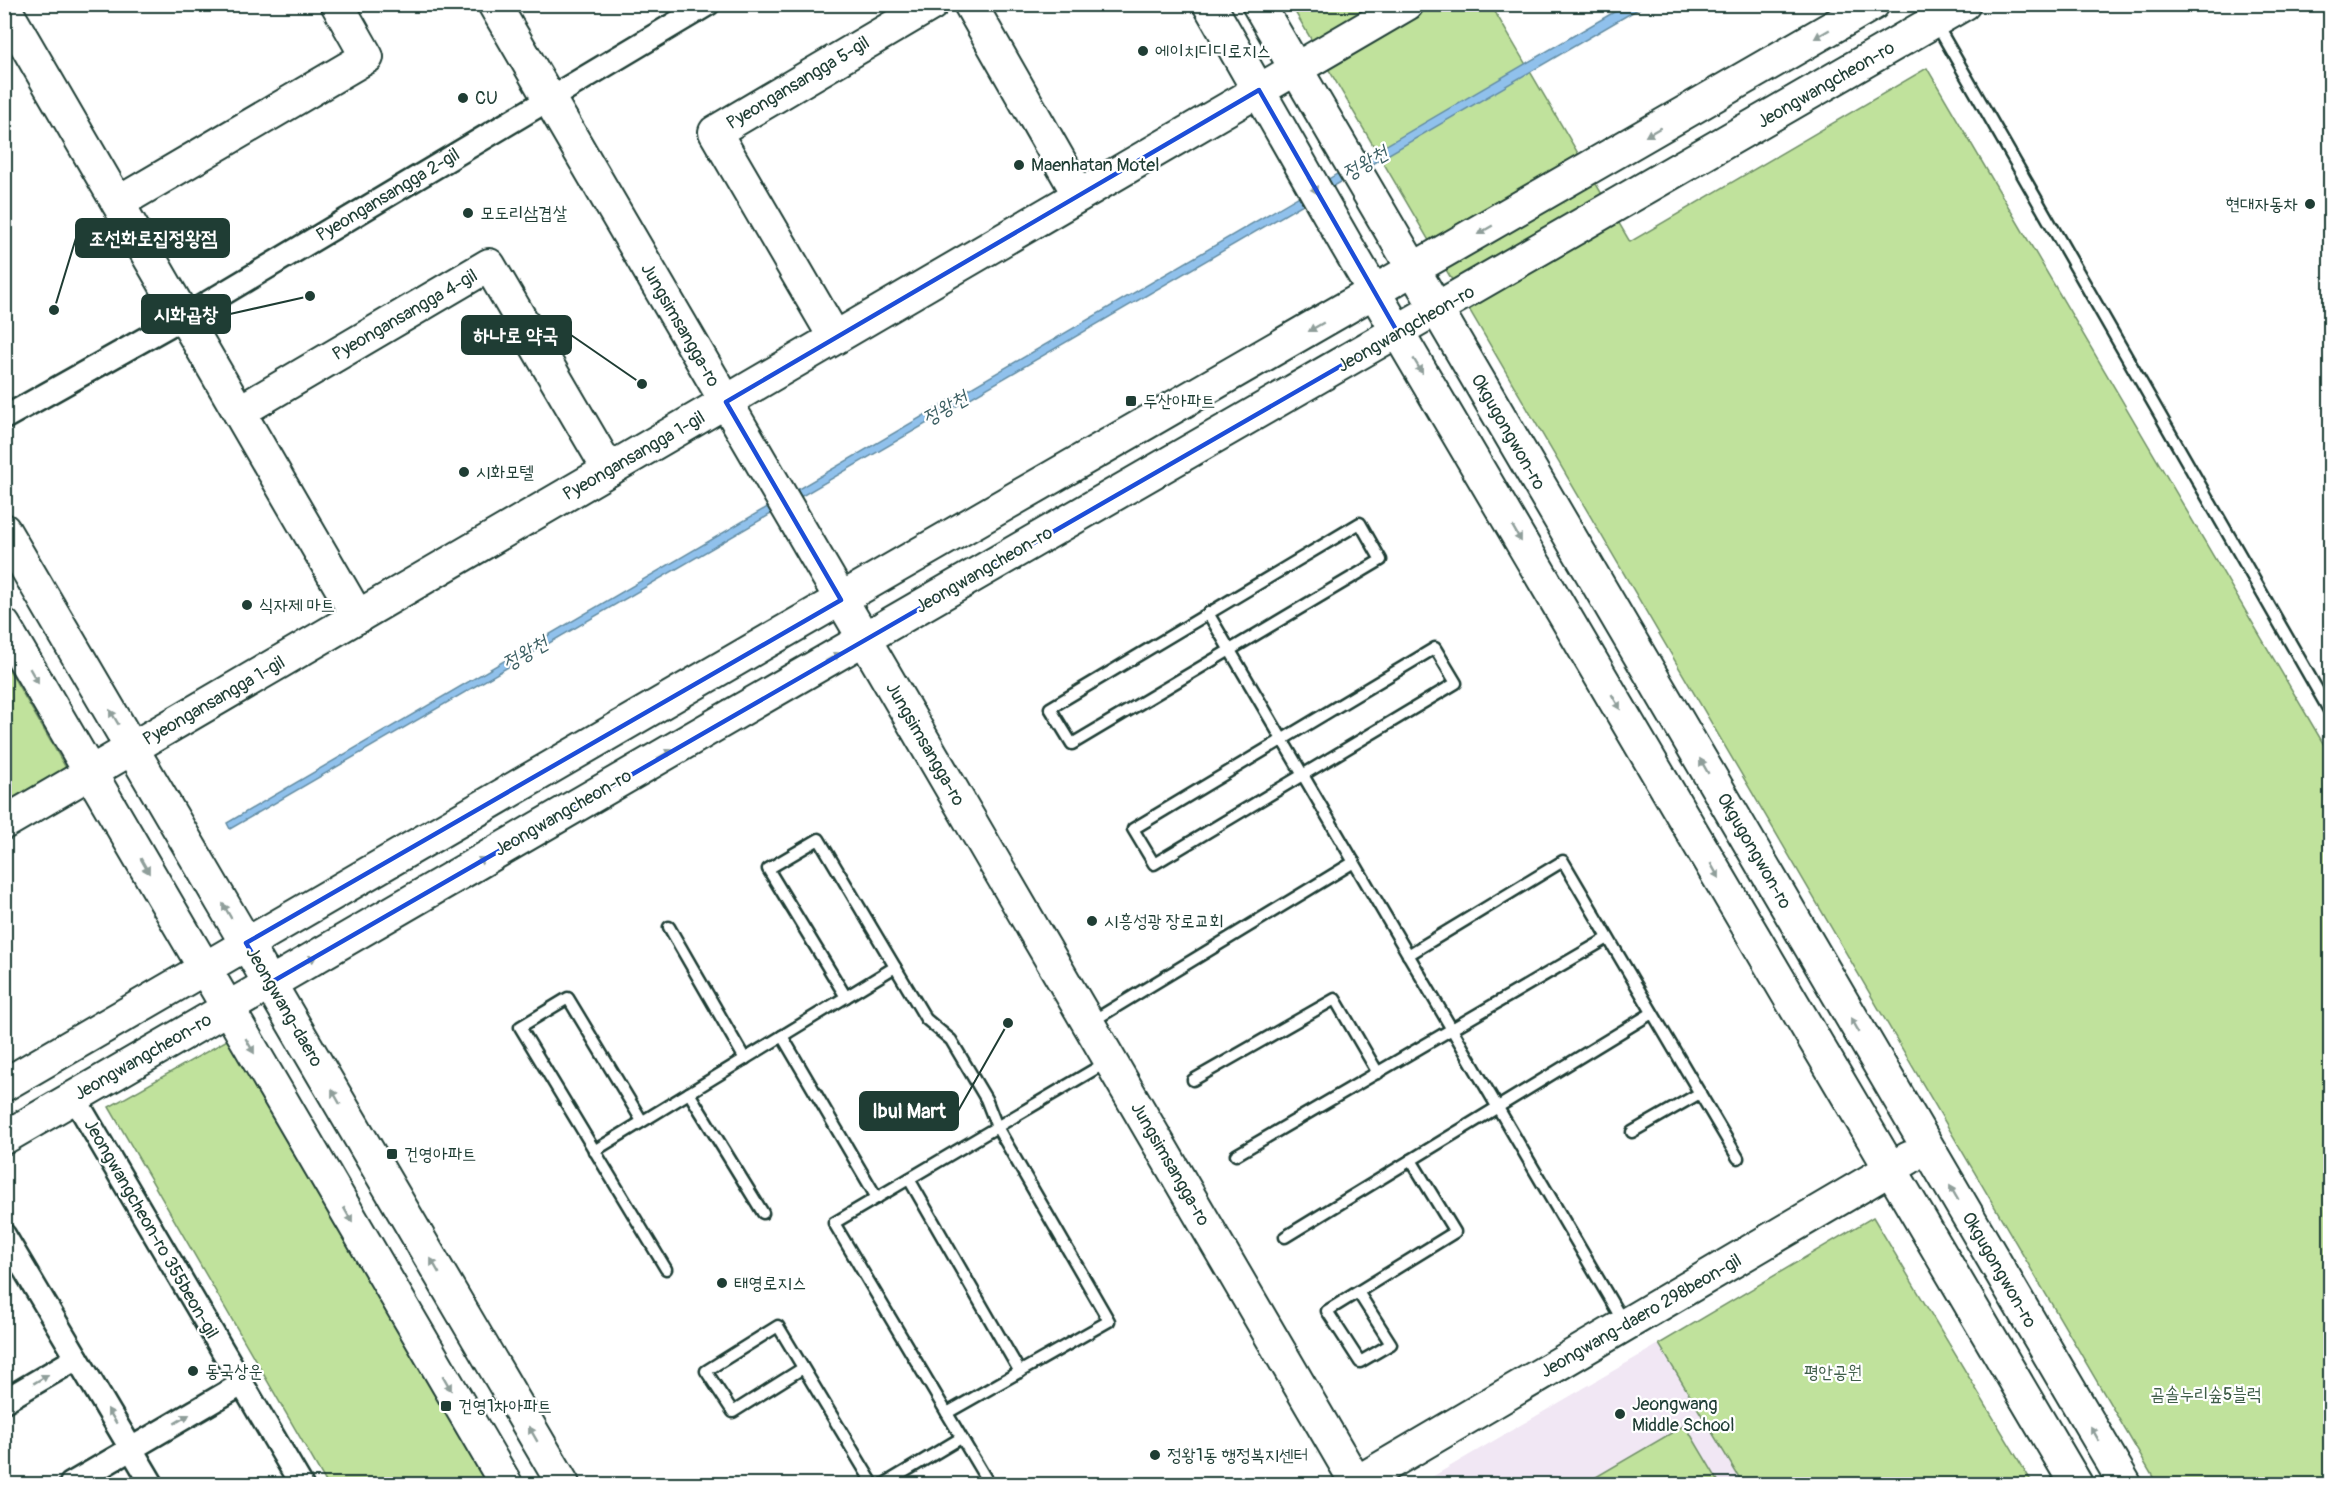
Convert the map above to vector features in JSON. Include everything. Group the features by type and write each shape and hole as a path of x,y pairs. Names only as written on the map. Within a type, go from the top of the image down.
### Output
{"street":[{"path":"118,204 367,57 337,4"},
{"name":"Jungsimsangga-ro","path":"494,4 1356,1484"},
{"name":"Pyeongansangga 2-gil","path":"4,418 184,316 708,4"},
{"name":"Pyeongansangga 5-gil","path":"835,338 715,132 932,4"},
{"path":"970,4 1079,195"},
{"path":"1209,4 1398,333 2076,1485"},
{"path":"1258,4 1296,69"},
{"name":"Pyeongansangga 1-gil","path":"4,823 1407,4"},
{"path":"4,1085 1873,4"},
{"name":"Jeongwangcheon-ro","path":"4,1138 1964,4"},
{"path":"11,8 118,204 358,617"},
{"name":"Okgugongwon-ro","path":"1296,69 2125,1485"},
{"name":"Pyeongansangga 4-gil","path":"239,412 489,265 609,470"},
{"name":"Jeongwang-daero","path":"4,530 563,1485"},
{"path":"4,625 506,1485"},
{"name":"Jeongwangcheon-ro 355beon-gil","path":"74,1097 301,1485"},
{"name":"Jeongwang-daero 298beon-gil","path":"1356,1484 1927,1147"},
{"path":"4,1235 12,1266 77,1358 152,1485"},
{"path":"4,1401 77,1358"},
{"path":"71,1485 242,1384"}],"lane":[{"path":"1934,22 2331,711"},
{"path":"1359,523 1381,560 1072,744 1050,708 1208,613 1359,523"},
{"path":"1208,613 1625,1326"},
{"path":"1435,648 1456,683 1154,864 1134,829 1282,740 1435,648"},
{"path":"846,997 768,869 819,839 926,1019 951,1040 1109,1321 947,1413"},
{"path":"1408,955 1563,861 1738,1158"},
{"path":"1088,1023 1354,862"},
{"path":"669,927 745,1059"},
{"path":"1236,1155 1608,938"},
{"path":"594,1151 895,967"},
{"path":"642,1121 568,998 520,1027 666,1269"},
{"path":"1192,1080 1335,999 1378,1073"},
{"path":"1285,1237 1652,1013"},
{"path":"782,1036 877,1198"},
{"path":"989,1485 834,1223 1110,1061"},
{"path":"689,1093 763,1213"},
{"path":"1632,1132 1700,1093"},
{"path":"1358,1292 1391,1344 1360,1362 1328,1311 1358,1292 1455,1232 1411,1160"},
{"path":"909,1179 1020,1372"},
{"path":"803,1368 733,1412 706,1371 778,1326 873,1485"},
{"path":"884,1485 961,1438"}],"highlighted area":[{"path":"1259,90 1398,333 270,983 246,943 841,600 726,402"}],"shaded area":[{"name":"Jeongwang Middle School","path":"1659,1344 1743,1484 1420,1484"}],"green space":[{"name":"곰솔누리숲5블럭","path":"1291,5 1491,5 1630,242 1927,68 2330,755 2330,1484 2157,1484"},
{"path":"4,661 69,773 4,810"},
{"path":"229,1039 487,1484 327,1484 109,1107"},
{"name":"평안공원","path":"1873,1217 2033,1484 1743,1484 1659,1344"},
{"path":"1685,1425 1720,1484 1584,1484"}],"water":[{"name":"정왕천","path":"1626,5 1645,5 230,829 227,823"}],"place":[{"name":"에이치디디로지스","path":"1143,51"},
{"name":"CU","path":"463,98"},
{"name":"Maenhatan Motel","path":"1019,165"},
{"name":"현대자동차","path":"2310,204"},
{"name":"모도리삼겹살","path":"468,213"},
{"name":"시화곱창","path":"310,296"},
{"name":"조선화로집정왕점","path":"54,310"},
{"name":"하나로 약국","path":"642,384"},
{"name":"두산아파트","path":"1131,401"},
{"name":"시화모텔","path":"464,472"},
{"name":"식자제 마트","path":"247,605"},
{"name":"시흥성광 장로교회","path":"1092,921"},
{"name":"Ibul Mart","path":"1008,1023"},
{"name":"건영아파트","path":"392,1154"},
{"name":"태영로지스","path":"722,1283"},
{"name":"동국상운","path":"193,1371"},
{"name":"건영1차아파트","path":"446,1406"},
{"name":"Jeongwang Middle School","path":"1620,1414"},
{"name":"정왕1동 행정복지센터","path":"1155,1455"}]}
